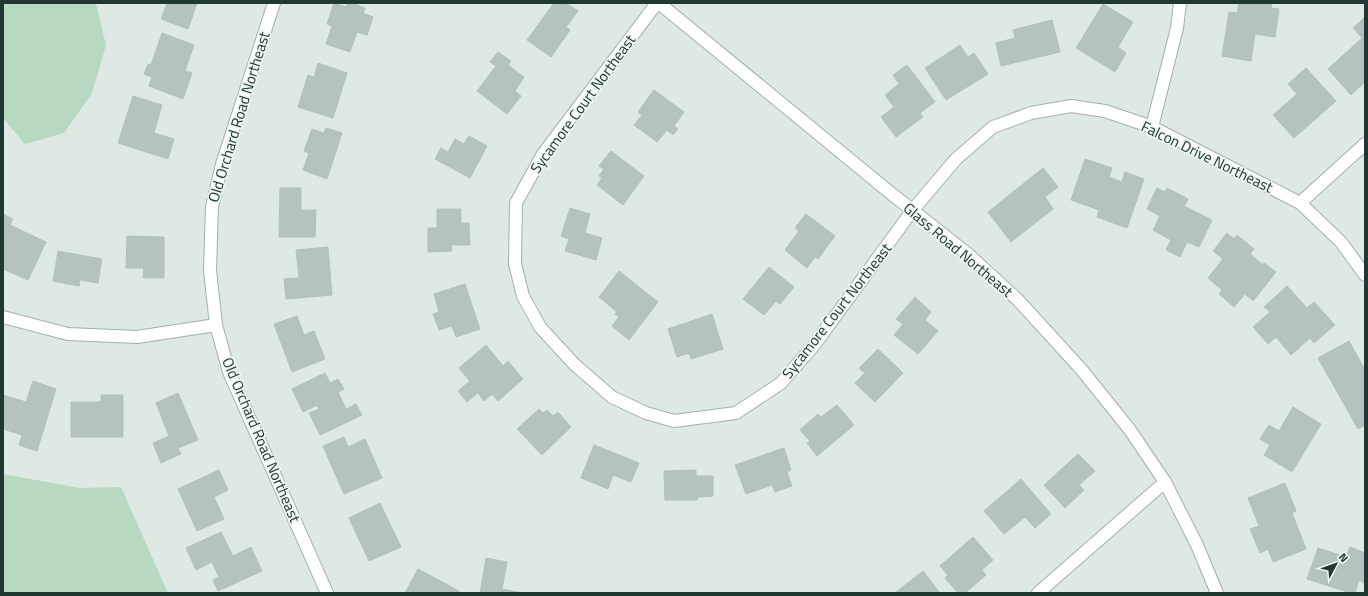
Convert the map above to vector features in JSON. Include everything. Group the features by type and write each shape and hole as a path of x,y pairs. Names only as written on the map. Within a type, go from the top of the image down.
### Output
{"street":[{"name":"Old Orchard Road Northeast","path":"274,3 222,164 212,207 210,270 216,325 229,372 327,593"},
{"name":"Glass Road Northeast","path":"658,3 969,256 1018,300 1081,369 1130,430 1165,482 1197,545 1217,593"},
{"name":"Sycamore Court Northeast","path":"658,3 543,154 516,203 515,264 523,296 540,327 574,364 612,397 646,413 674,421 736,413 781,383 815,344 912,211"},
{"path":"1152,127 1177,28 1180,3"},
{"name":"Falcon Drive Northeast","path":"912,211 956,159 993,128 1031,113 1071,106 1105,111 1152,127 1300,203 1341,242 1365,275"},
{"path":"1300,203 1365,144"},
{"path":"3,317 68,334 137,337 216,325"},
{"path":"1038,593 1165,482"}],"green space":[{"path":"3,3 95,3 97,7 106,45 92,93 64,133 25,144 3,118"},
{"path":"3,474 80,488 121,487 168,593 3,593"}],"building":[{"path":"167,3 197,3 188,29 161,19"},
{"path":"334,3 346,7 348,3 352,3 365,8 363,13 373,17 367,35 357,32 350,52 326,44 332,26 327,24"},
{"path":"554,3 566,3 578,11 566,27 570,30 551,57 527,40"},
{"path":"1239,3 1272,3 1271,8 1279,9 1275,37 1255,34 1251,61 1222,56 1229,12 1237,13"},
{"path":"1103,4 1133,22 1118,47 1126,53 1115,72 1076,48"},
{"path":"1365,17 1365,82 1351,95 1328,69 1362,38 1353,28"},
{"path":"1052,20 1060,52 1001,66 996,43 1015,38 1013,30"},
{"path":"162,33 194,45 185,71 192,73 183,99 149,86 152,77 144,74 148,64 151,65"},
{"path":"960,45 968,57 974,53 988,74 946,100 925,68"},
{"path":"498,52 511,61 508,65 524,77 515,91 521,96 507,114 477,91 496,66 490,62"},
{"path":"318,63 347,73 333,118 298,107 308,75 314,77"},
{"path":"907,65 935,102 920,113 923,117 896,137 881,117 894,107 885,95 899,84 893,75"},
{"path":"1306,68 1336,101 1294,138 1273,115 1297,94 1288,84"},
{"path":"654,90 684,112 674,126 678,129 673,135 667,130 657,142 634,125 642,115 638,112"},
{"path":"133,96 162,105 154,133 174,139 168,159 118,143"},
{"path":"326,128 342,133 327,179 303,170 309,153 304,151 312,129 324,133"},
{"path":"469,136 487,146 470,178 435,159 441,148 448,152 455,139 464,144"},
{"path":"611,151 644,176 623,205 597,185 602,178 599,176 604,169 599,166"},
{"path":"1085,159 1112,168 1109,177 1122,182 1125,172 1144,179 1127,228 1097,217 1099,210 1071,200"},
{"path":"1043,168 1058,187 1045,197 1053,209 1011,242 988,212"},
{"path":"280,188 301,188 301,210 316,210 315,237 279,237"},
{"path":"1157,188 1165,192 1167,188 1188,199 1184,206 1212,220 1199,247 1187,242 1180,257 1166,250 1171,240 1153,230 1160,216 1147,209"},
{"path":"570,208 590,214 585,233 602,238 596,260 565,251 569,239 561,236"},
{"path":"437,209 461,209 461,223 469,223 470,245 451,245 452,251 428,252 428,228 437,228"},
{"path":"3,214 13,219 10,225 46,242 28,280 3,269"},
{"path":"806,214 835,236 818,259 815,257 807,268 785,250 799,231 795,228"},
{"path":"1227,233 1234,239 1237,235 1254,249 1250,254 1263,265 1264,263 1276,272 1253,301 1245,294 1234,307 1219,294 1222,290 1208,278 1223,259 1213,251"},
{"path":"127,236 164,237 164,278 143,278 144,268 126,268"},
{"path":"328,247 332,295 286,299 284,279 299,278 296,250"},
{"path":"58,251 102,259 98,283 80,280 79,286 53,281"},
{"path":"769,267 794,287 780,304 776,301 764,315 743,299"},
{"path":"619,271 658,302 629,340 612,326 619,317 615,314 617,312 599,297"},
{"path":"465,284 480,329 456,337 452,326 439,330 433,314 439,312 434,294"},
{"path":"1287,286 1307,308 1314,302 1335,325 1314,343 1310,338 1291,355 1276,337 1268,344 1253,327 1270,312 1264,307"},
{"path":"915,297 931,312 925,320 938,331 918,354 894,335 903,324 896,319"},
{"path":"712,314 723,349 691,359 689,353 677,357 668,329"},
{"path":"297,316 304,335 314,331 325,359 292,372 274,324"},
{"path":"1349,341 1365,370 1365,425 1358,429 1318,358"},
{"path":"486,345 503,366 508,361 523,379 498,401 492,394 484,401 478,393 467,402 458,391 470,381 459,368"},
{"path":"878,349 903,373 875,402 855,383 865,373 859,368"},
{"path":"325,373 330,383 338,379 344,389 338,392 346,409 356,404 362,415 320,435 309,413 319,409 317,405 303,412 292,389"},
{"path":"33,381 56,389 37,451 19,445 22,435 3,429 3,395 26,402"},
{"path":"178,393 198,440 178,448 181,454 161,463 153,443 169,436 156,403"},
{"path":"101,395 123,395 123,437 71,437 71,402 101,402"},
{"path":"837,405 854,425 817,456 807,443 810,441 800,430 818,414 821,417"},
{"path":"1293,407 1321,424 1292,472 1264,455 1270,445 1260,439 1269,425 1279,431"},
{"path":"539,409 543,413 547,410 553,416 558,412 571,427 542,455 517,429"},
{"path":"344,437 348,447 365,439 382,478 344,494 323,446"},
{"path":"594,445 639,463 631,482 613,475 608,489 581,478"},
{"path":"784,448 791,470 787,472 792,486 775,492 772,485 746,494 735,465"},
{"path":"1078,454 1095,471 1079,485 1084,490 1065,508 1044,485"},
{"path":"219,470 228,490 214,497 224,519 197,531 178,489"},
{"path":"696,470 696,476 713,476 713,496 698,497 697,500 665,500 664,471"},
{"path":"1021,479 1051,514 1035,528 1025,517 1004,534 984,511"},
{"path":"1285,483 1296,511 1292,513 1306,549 1273,562 1268,549 1260,553 1250,529 1259,526 1248,498"},
{"path":"380,503 401,547 369,561 349,518"},
{"path":"221,532 233,556 251,547 262,571 218,591 213,580 219,577 212,562 196,570 186,548"},
{"path":"973,537 993,560 982,570 986,575 965,593 958,593 945,578 948,575 940,566"},
{"path":"1350,547 1365,553 1365,583 1359,580 1355,593 1307,579 1318,548 1346,557"},
{"path":"486,558 507,562 502,589 523,593 480,593"},
{"path":"418,569 459,591 459,593 405,593"},
{"path":"923,571 940,593 895,593"}]}
